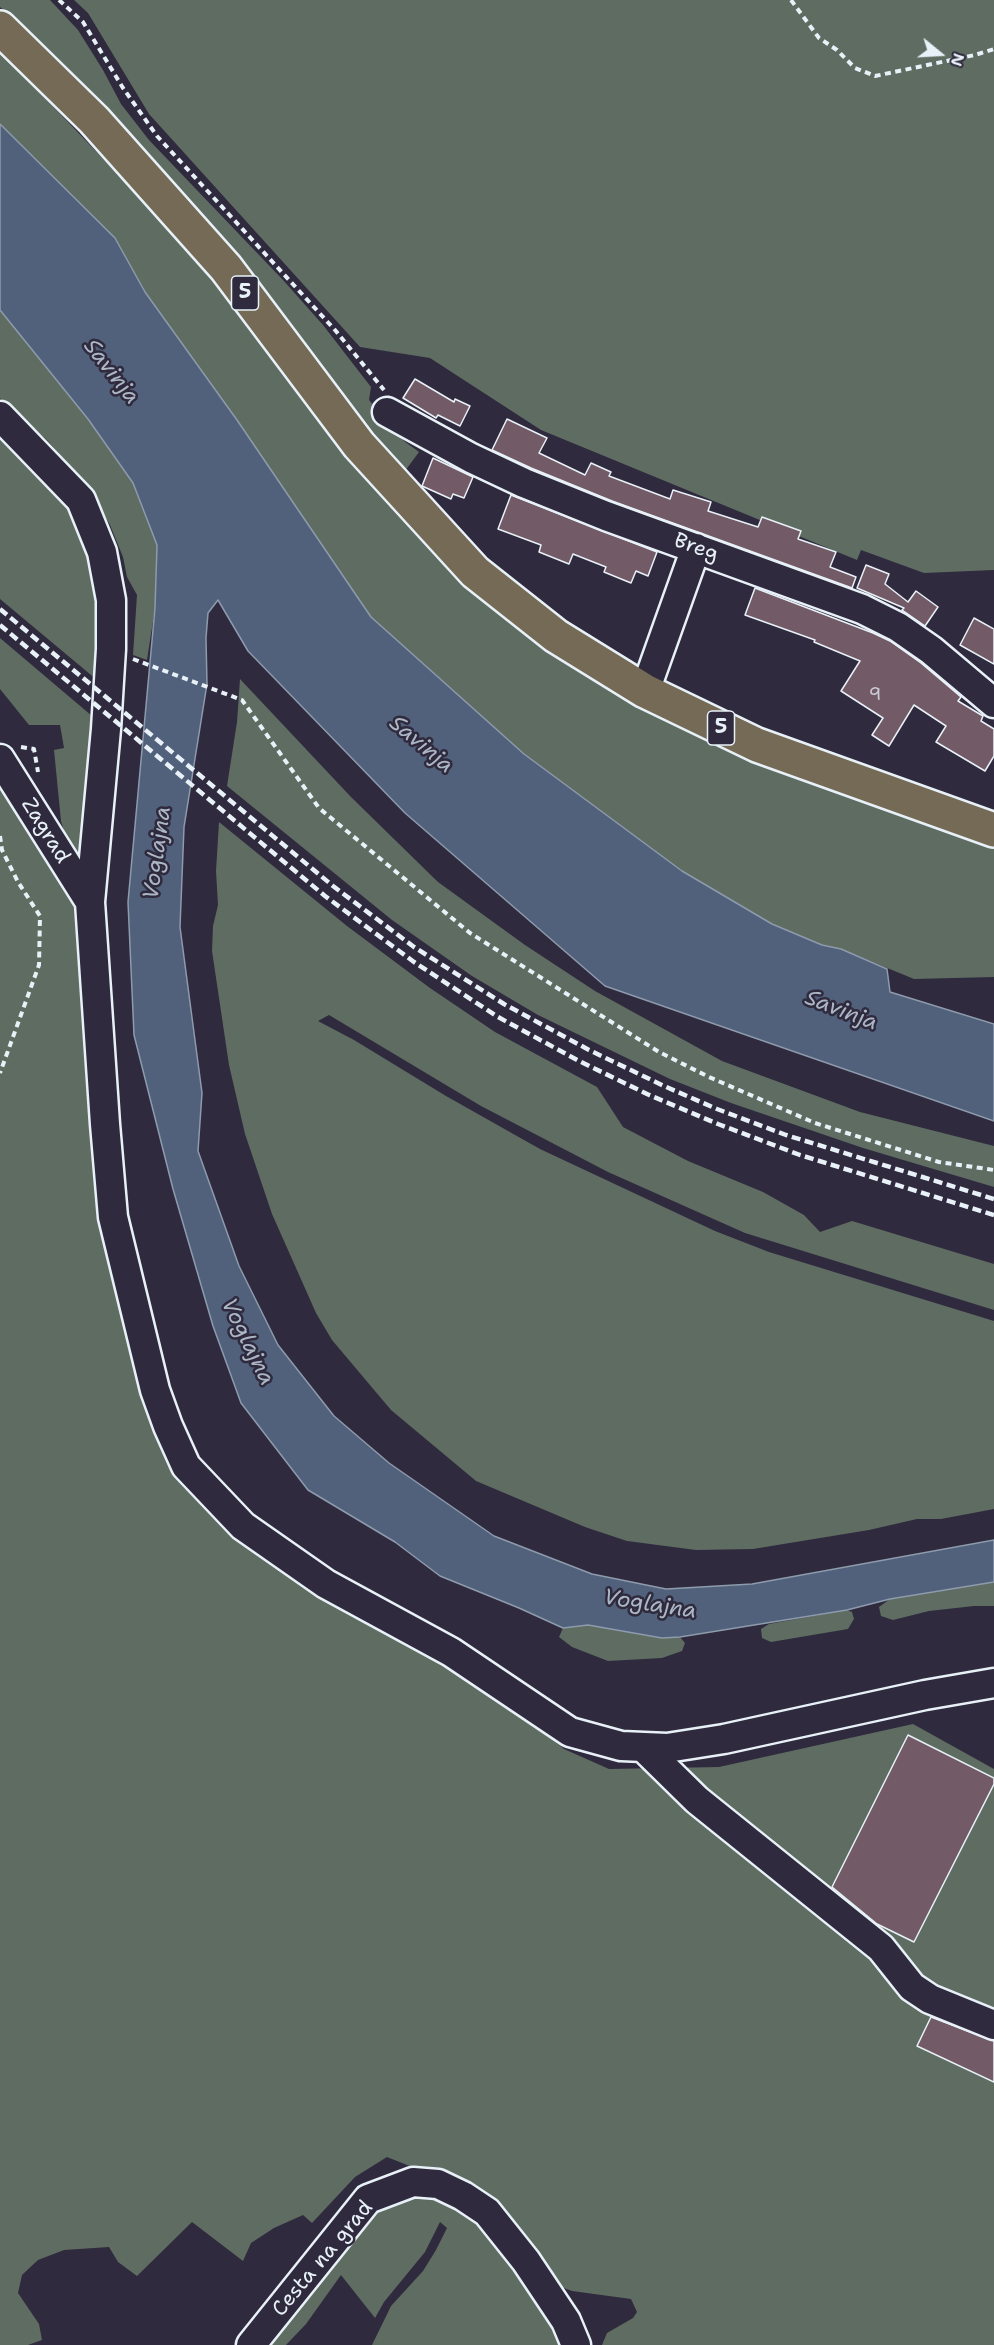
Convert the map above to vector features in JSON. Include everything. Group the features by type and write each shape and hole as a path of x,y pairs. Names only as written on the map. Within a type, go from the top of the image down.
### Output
{"main road":[{"name":"5","path":"0,27 94,120 226,268 359,445 475,572 556,636 645,691 757,746 994,830"}],"street":[{"name":"Breg","path":"387,402 462,453 524,483 862,609 898,627 931,650 994,703"},
{"path":"0,416 81,500 104,562 111,600 111,649 90,902 113,1217 156,1390 168,1426 186,1466 243,1526 326,1584 452,1652 570,1731 621,1746 667,1748 724,1739 925,1695 994,1683"},
{"path":"645,691 696,548"},
{"name":"Zagrad","path":"1,761 90,902"},
{"path":"643,1747 697,1800 881,1948 912,1987 930,1999 994,2025"},
{"name":"Cesta na grad","path":"251,2345 368,2199 413,2182 438,2184 464,2196 487,2212 526,2261 566,2321 576,2345"}],"path":[{"path":"59,0 83,22 123,88 158,136 335,330 387,402"},
{"path":"790,0 819,38 837,50 855,69 875,76 994,49"},
{"path":"128,657 242,700 319,808 470,933 659,1052 709,1077 815,1123 939,1162 994,1170"},
{"path":"1,761 12,746 34,748 39,782"},
{"path":"0,836 3,850 18,882 40,916 39,964 0,1073"}],"green space":[{"path":"0,0 50,0 78,30 121,104 149,140 323,325 371,387 369,400 404,441 419,452 402,475 57,62 0,7"},
{"path":"74,0 994,0 994,570 924,573 861,550 857,560 541,430 430,358 360,347 149,114 88,13"},
{"path":"0,51 224,285 348,450 403,518 461,580 994,847 994,977 914,979 772,924 682,871 524,754 371,617 237,420 145,292 115,238 0,124"},
{"path":"0,310 88,419 133,483 157,545 155,608 147,660 133,655 137,595 127,577 123,557 110,525 85,484 47,440 0,398"},
{"path":"0,432 56,491 81,528 99,589 97,680 0,599"},
{"path":"0,638 92,716 82,869 71,855 61,821 54,750 64,748 60,725 29,725 0,689"},
{"path":"240,679 351,797 438,882 525,945 595,991 722,1061 860,1112 994,1146 994,1187 863,1148 731,1103 670,1079 538,1015 472,976 392,920 227,786 237,722"},
{"path":"0,768 59,871 82,927 96,1185 175,1468 489,1686 564,1749 609,1769 719,1767 913,1724 994,1769 994,2345 602,2345 607,2333 633,2318 637,2312 631,2299 572,2291 548,2282 472,2191 387,2157 355,2177 312,2223 303,2215 274,2228 251,2243 243,2261 192,2222 137,2276 118,2262 109,2247 64,2250 38,2260 22,2275 18,2293 39,2324 42,2340 28,2345 0,2345"},
{"path":"219,822 347,926 430,988 495,1032 597,1087 623,1127 688,1161 763,1192 804,1215 820,1232 852,1221 994,1264 994,1310 745,1233 608,1172 481,1106 329,1015 318,1021 540,1149 715,1231 769,1252 994,1321 994,1509 941,1519 917,1519 869,1530 753,1549 696,1550 627,1541 585,1527 476,1481 391,1410 332,1340 316,1313 272,1214 245,1134 229,1065 212,951 213,926 218,905 216,871"},
{"path":"994,1582 994,1606 929,1611 893,1620 881,1616 879,1607 890,1599"},
{"path":"847,1610 852,1612 854,1619 848,1629 771,1642 762,1638 761,1629 769,1624"},
{"path":"588,1625 662,1638 680,1637 685,1643 682,1651 662,1658 608,1661 572,1647 559,1637 563,1628"},
{"path":"410,2195 426,2195 467,2210 502,2245 564,2345 372,2345 391,2306 423,2271 436,2250 447,2228 440,2222 425,2252 384,2302 375,2318 341,2275 306,2324 286,2345 265,2345 363,2221 390,2202"}],"water":[{"path":"0,124 115,238 145,292 237,420 371,617 524,754 682,871 772,924 822,945 841,949 887,969 890,992 994,1024 994,1121 605,986 405,813 248,651 218,600 208,613 207,684 184,827 180,927 202,1093 198,1151 239,1266 278,1345 334,1416 389,1463 494,1536 592,1574 666,1589 752,1584 994,1540 994,1582 890,1599 847,1610 680,1637 662,1638 588,1625 563,1628 440,1576 395,1542 308,1490 241,1403 213,1326 173,1189 134,1035 128,902 155,608 157,545 133,483 88,419 0,310"}],"building":[{"path":"415,379 454,402 455,399 470,406 460,426 438,415 436,418 403,398"},
{"path":"507,419 547,438 539,453 585,475 591,463 611,472 609,476 670,499 673,490 711,502 708,511 758,527 762,517 801,531 798,539 836,552 830,567 856,577 852,588 612,501 492,450"},
{"path":"433,458 473,477 464,498 453,494 451,499 422,486"},
{"path":"511,495 657,552 648,576 636,571 631,583 604,572 606,567 573,554 569,564 539,552 541,545 498,529"},
{"path":"866,565 889,574 885,584 908,602 916,591 938,607 925,626 902,610 904,608 857,588"},
{"path":"755,588 873,633 890,641 921,663 961,697 958,701 983,716 981,721 994,729 994,756 985,771 936,742 946,726 914,705 889,746 872,735 883,718 841,691 860,661 814,642 815,640 745,615"},
{"path":"974,618 994,629 994,664 960,645"},
{"path":"908,1735 994,1778 994,1784 914,1942 877,1924 832,1887"},
{"path":"931,2017 994,2041 994,2082 917,2046"}],"railway":[{"path":"0,609 333,886 414,947 504,1004 589,1050 717,1109 786,1135 994,1199"},
{"path":"0,625 325,896 414,962 498,1017 579,1061 647,1094 718,1124 800,1155 994,1215"}],"water label":[{"name":"Savinja","path":"111,372"},
{"name":"Savinja","path":"421,745"},
{"name":"Voglajna","path":"158,853"},
{"name":"Savinja","path":"841,1011"},
{"name":"Voglajna","path":"247,1342"},
{"name":"Voglajna","path":"650,1605"}]}
